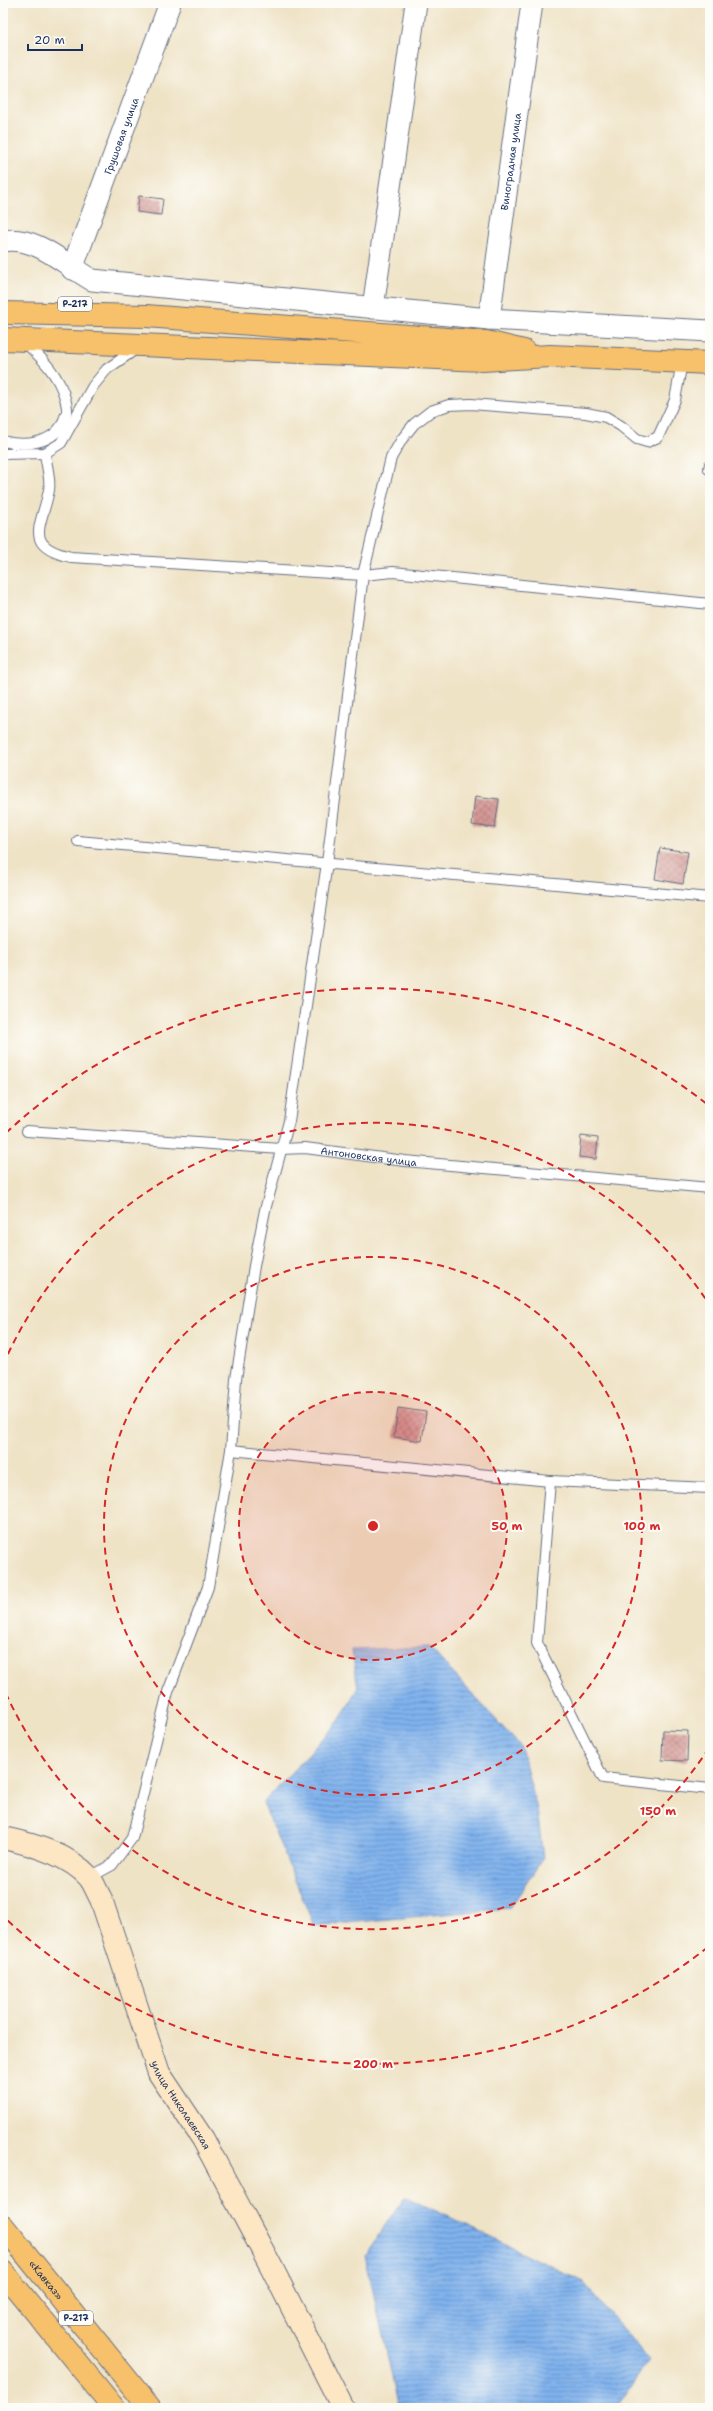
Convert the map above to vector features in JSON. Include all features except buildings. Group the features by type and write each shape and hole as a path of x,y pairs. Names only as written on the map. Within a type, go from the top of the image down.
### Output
{"main road":[{"name":"Р-217","path":"3,299 89,305 146,316"},
{"name":"Р-217","path":"3,314 146,316"},
{"path":"146,316 486,342 550,356"},
{"path":"9,338 483,360 550,356 710,363"},
{"name":"«Кавказ»","path":"3,2226 150,2408"},
{"name":"Р-217","path":"3,2272 114,2408"}],"street":[{"name":"Грушовая улица","path":"72,269 170,3"},
{"path":"373,308 416,3"},
{"name":"Виноградная улица","path":"489,319 532,3"},
{"path":"3,241 11,239 37,245 72,269 92,280 489,319 710,331"},
{"name":"улица Николаевская","path":"3,1838 53,1853 74,1864 90,1878 101,1899 159,2073 203,2139 272,2268 342,2408"}],"lane":[{"path":"3,441 17,445 36,442 50,437 62,425 68,410 64,394 54,374 42,357 9,338"},
{"path":"3,454 45,453 61,443 80,407 93,386 107,368 127,354 146,344"},
{"path":"90,1878 112,1865 132,1838 168,1692 208,1587 231,1450 236,1380 254,1266 265,1210 289,1121 327,863 363,575 391,458 402,439 414,424 431,411 449,405 471,404 586,413 606,417 621,426 637,440 647,442 658,437 675,400 682,362"},
{"path":"45,453 49,488 38,532 42,544 54,553 72,557 363,575 401,572 710,604"},
{"path":"710,464 710,469"},
{"path":"78,841 710,898"},
{"name":"Антоновская улица","path":"27,1131 281,1149 305,1148 405,1161 710,1188"},
{"path":"231,1450 550,1481 710,1488"},
{"path":"550,1481 537,1643 603,1778 710,1789"}],"water":[{"path":"429,1647 521,1747 537,1809 543,1858 510,1908 314,1926 263,1803 339,1721 358,1687 352,1650"},
{"path":"405,2196 583,2282 649,2360 616,2408 399,2408 365,2255"}]}
